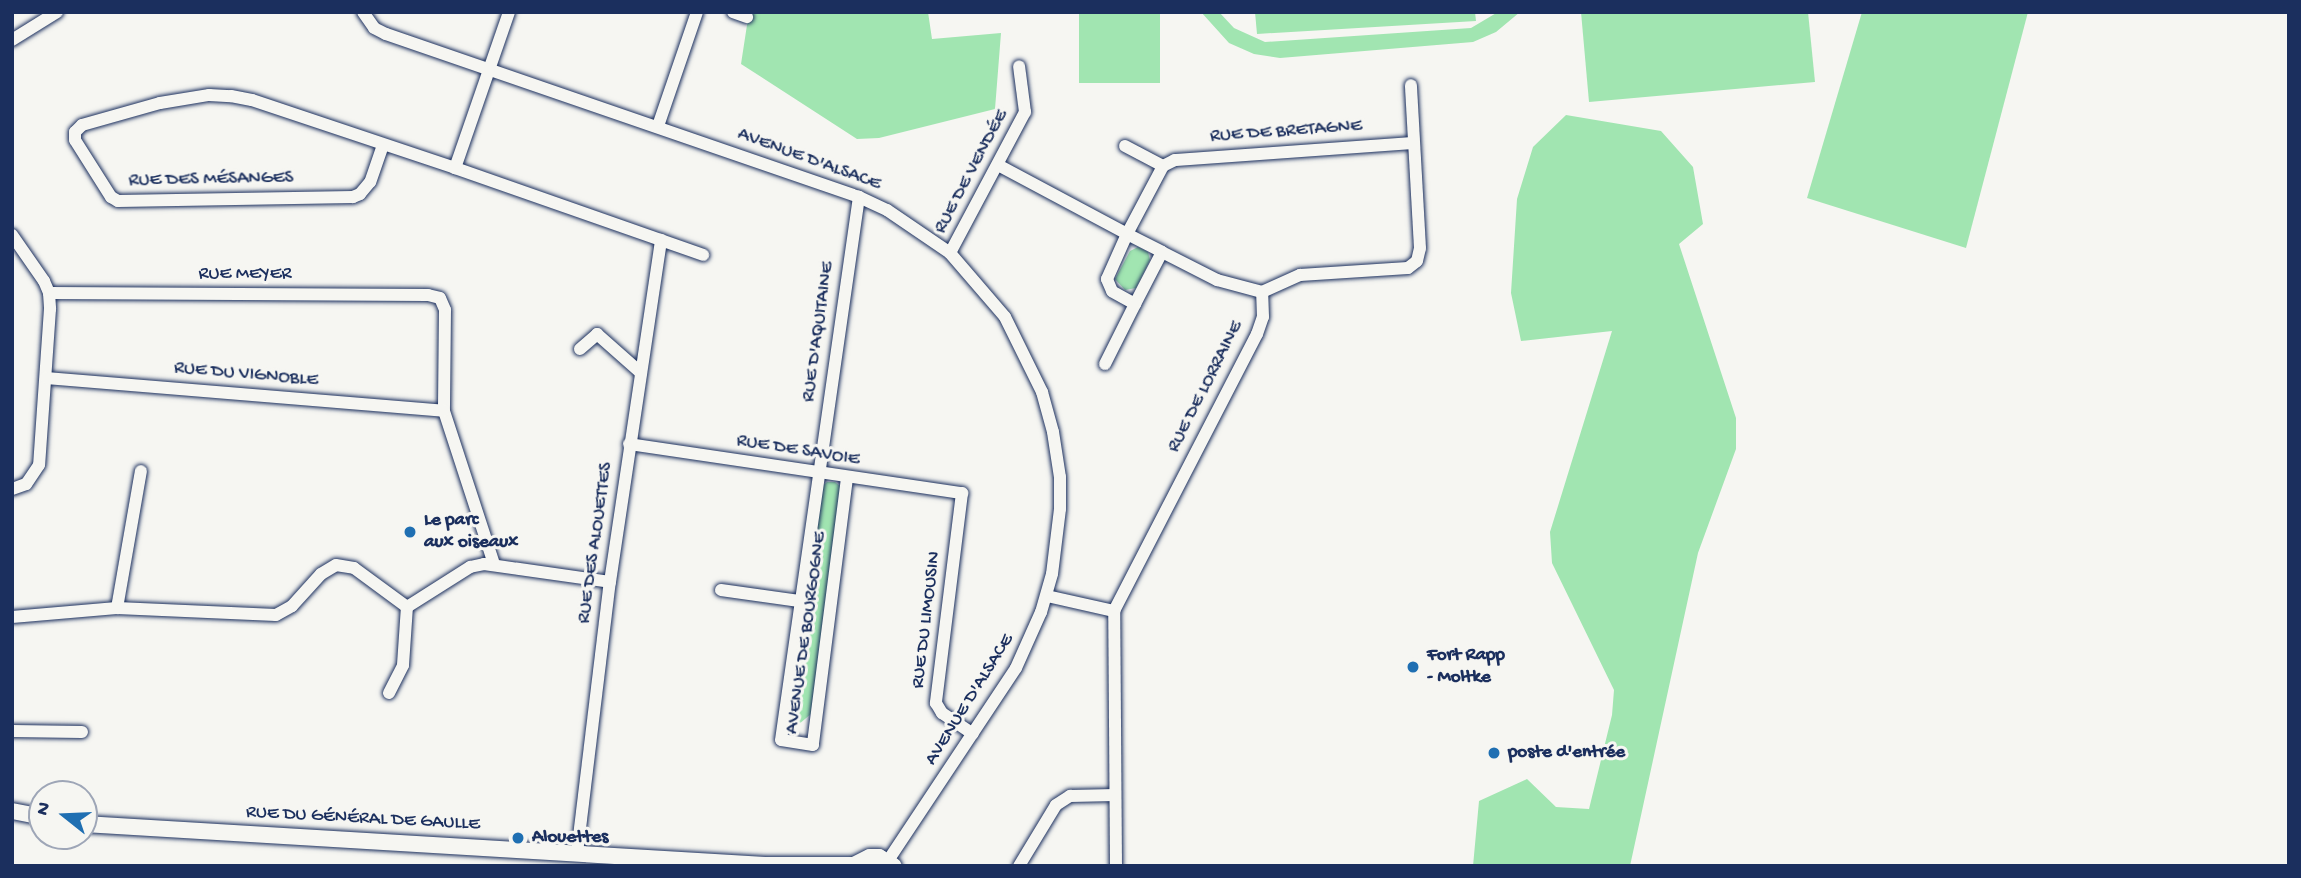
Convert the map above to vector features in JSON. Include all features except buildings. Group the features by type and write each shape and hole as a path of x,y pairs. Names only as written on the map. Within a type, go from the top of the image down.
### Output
{"main road":[{"name":"RUE DU GÉNÉRAL DE GAULLE","path":"98,825 766,865 853,865 870,857 891,863"}],"street":[{"path":"12,40 55,14 69,12"},
{"name":"AVENUE D'ALSACE","path":"363,12 374,28 386,34 658,126 859,197 887,210 950,253 1004,317 1037,380 1053,432 1060,477 1058,540 1046,596 1016,667 891,863"},
{"path":"455,168 509,12"},
{"path":"658,126 697,12"},
{"path":"733,12 747,17"},
{"name":"RUE DE VENDÉE","path":"950,253 1025,112 1019,66"},
{"path":"998,165 1217,280 1262,292 1300,275 1413,266 1420,254 1411,85"},
{"name":"RUE DES MÉSANGES","path":"383,145 370,182 360,194 353,197 118,201 111,197 75,140 75,132 82,125 160,103 209,95 252,100 455,168 703,255"},
{"name":"RUE DE BRETAGNE","path":"1163,166 1183,158 1413,143"},
{"path":"1125,146 1163,166 1107,279 1112,291 1135,304"},
{"name":"RUE D'AQUITAINE","path":"819,473 859,197"},
{"path":"12,235 49,293 46,378 38,466 26,484 12,489"},
{"name":"RUE DES ALOUETTES","path":"577,853 610,582 661,240"},
{"path":"1105,364 1162,252"},
{"name":"RUE DE LORRAINE","path":"1116,866 1114,611 1257,334 1263,317 1262,292"},
{"name":"RUE MEYER","path":"49,293 428,295 440,298 445,310 444,411"},
{"path":"580,349 597,334 640,372"},
{"name":"RUE DU VIGNOBLE","path":"46,378 444,411"},
{"path":"444,411 494,564"},
{"name":"RUE DE SAVOIE","path":"629,444 962,493"},
{"path":"117,608 141,471"},
{"name":"AVENUE DE BOURGOGNE","path":"819,473 780,740 813,745 847,478"},
{"name":"RUE DU LIMOUSIN","path":"962,493 936,703 942,713 973,734"},
{"path":"407,607 470,567 494,564 610,582"},
{"path":"12,617 117,608 276,615 292,606 321,574 336,565 354,568 407,607"},
{"path":"721,590 799,601"},
{"path":"1046,596 1114,611"},
{"path":"389,693 403,664 407,607"},
{"path":"12,731 82,732"},
{"path":"1019,866 1056,805 1070,796 1115,795"}],"green space":[{"path":"749,12 928,12 932,39 1001,33 995,109 879,138 857,139 741,64"},
{"path":"1079,12 1160,12 1160,83 1079,83"},
{"path":"1201,12 1219,12 1234,28 1265,42 1471,28 1498,12 1520,12 1496,32 1473,42 1280,58 1254,54 1229,43"},
{"path":"1255,12 1475,12 1476,21 1257,34"},
{"path":"1581,12 1808,12 1815,82 1589,102"},
{"path":"1862,12 2028,12 1966,248 1807,198"},
{"path":"1566,115 1661,131 1693,167 1703,224 1679,244 1736,418 1736,449 1698,553 1630,866 1473,866 1479,801 1527,779 1556,807 1589,809 1612,715 1614,690 1552,563 1550,532 1612,331 1521,341 1511,293 1517,199 1533,147"},
{"path":"1138,247 1148,252 1150,260 1136,288 1125,290 1115,279 1130,251"},
{"path":"827,482 835,482 841,487 811,714 799,724 789,716 822,486"}],"place":[{"name":"Le parc aux oiseaux","path":"410,532"},
{"name":"Fort Rapp - Moltke","path":"1413,667"},
{"name":"poste d'entrée","path":"1494,753"},
{"name":"Alouettes","path":"518,838"}]}
